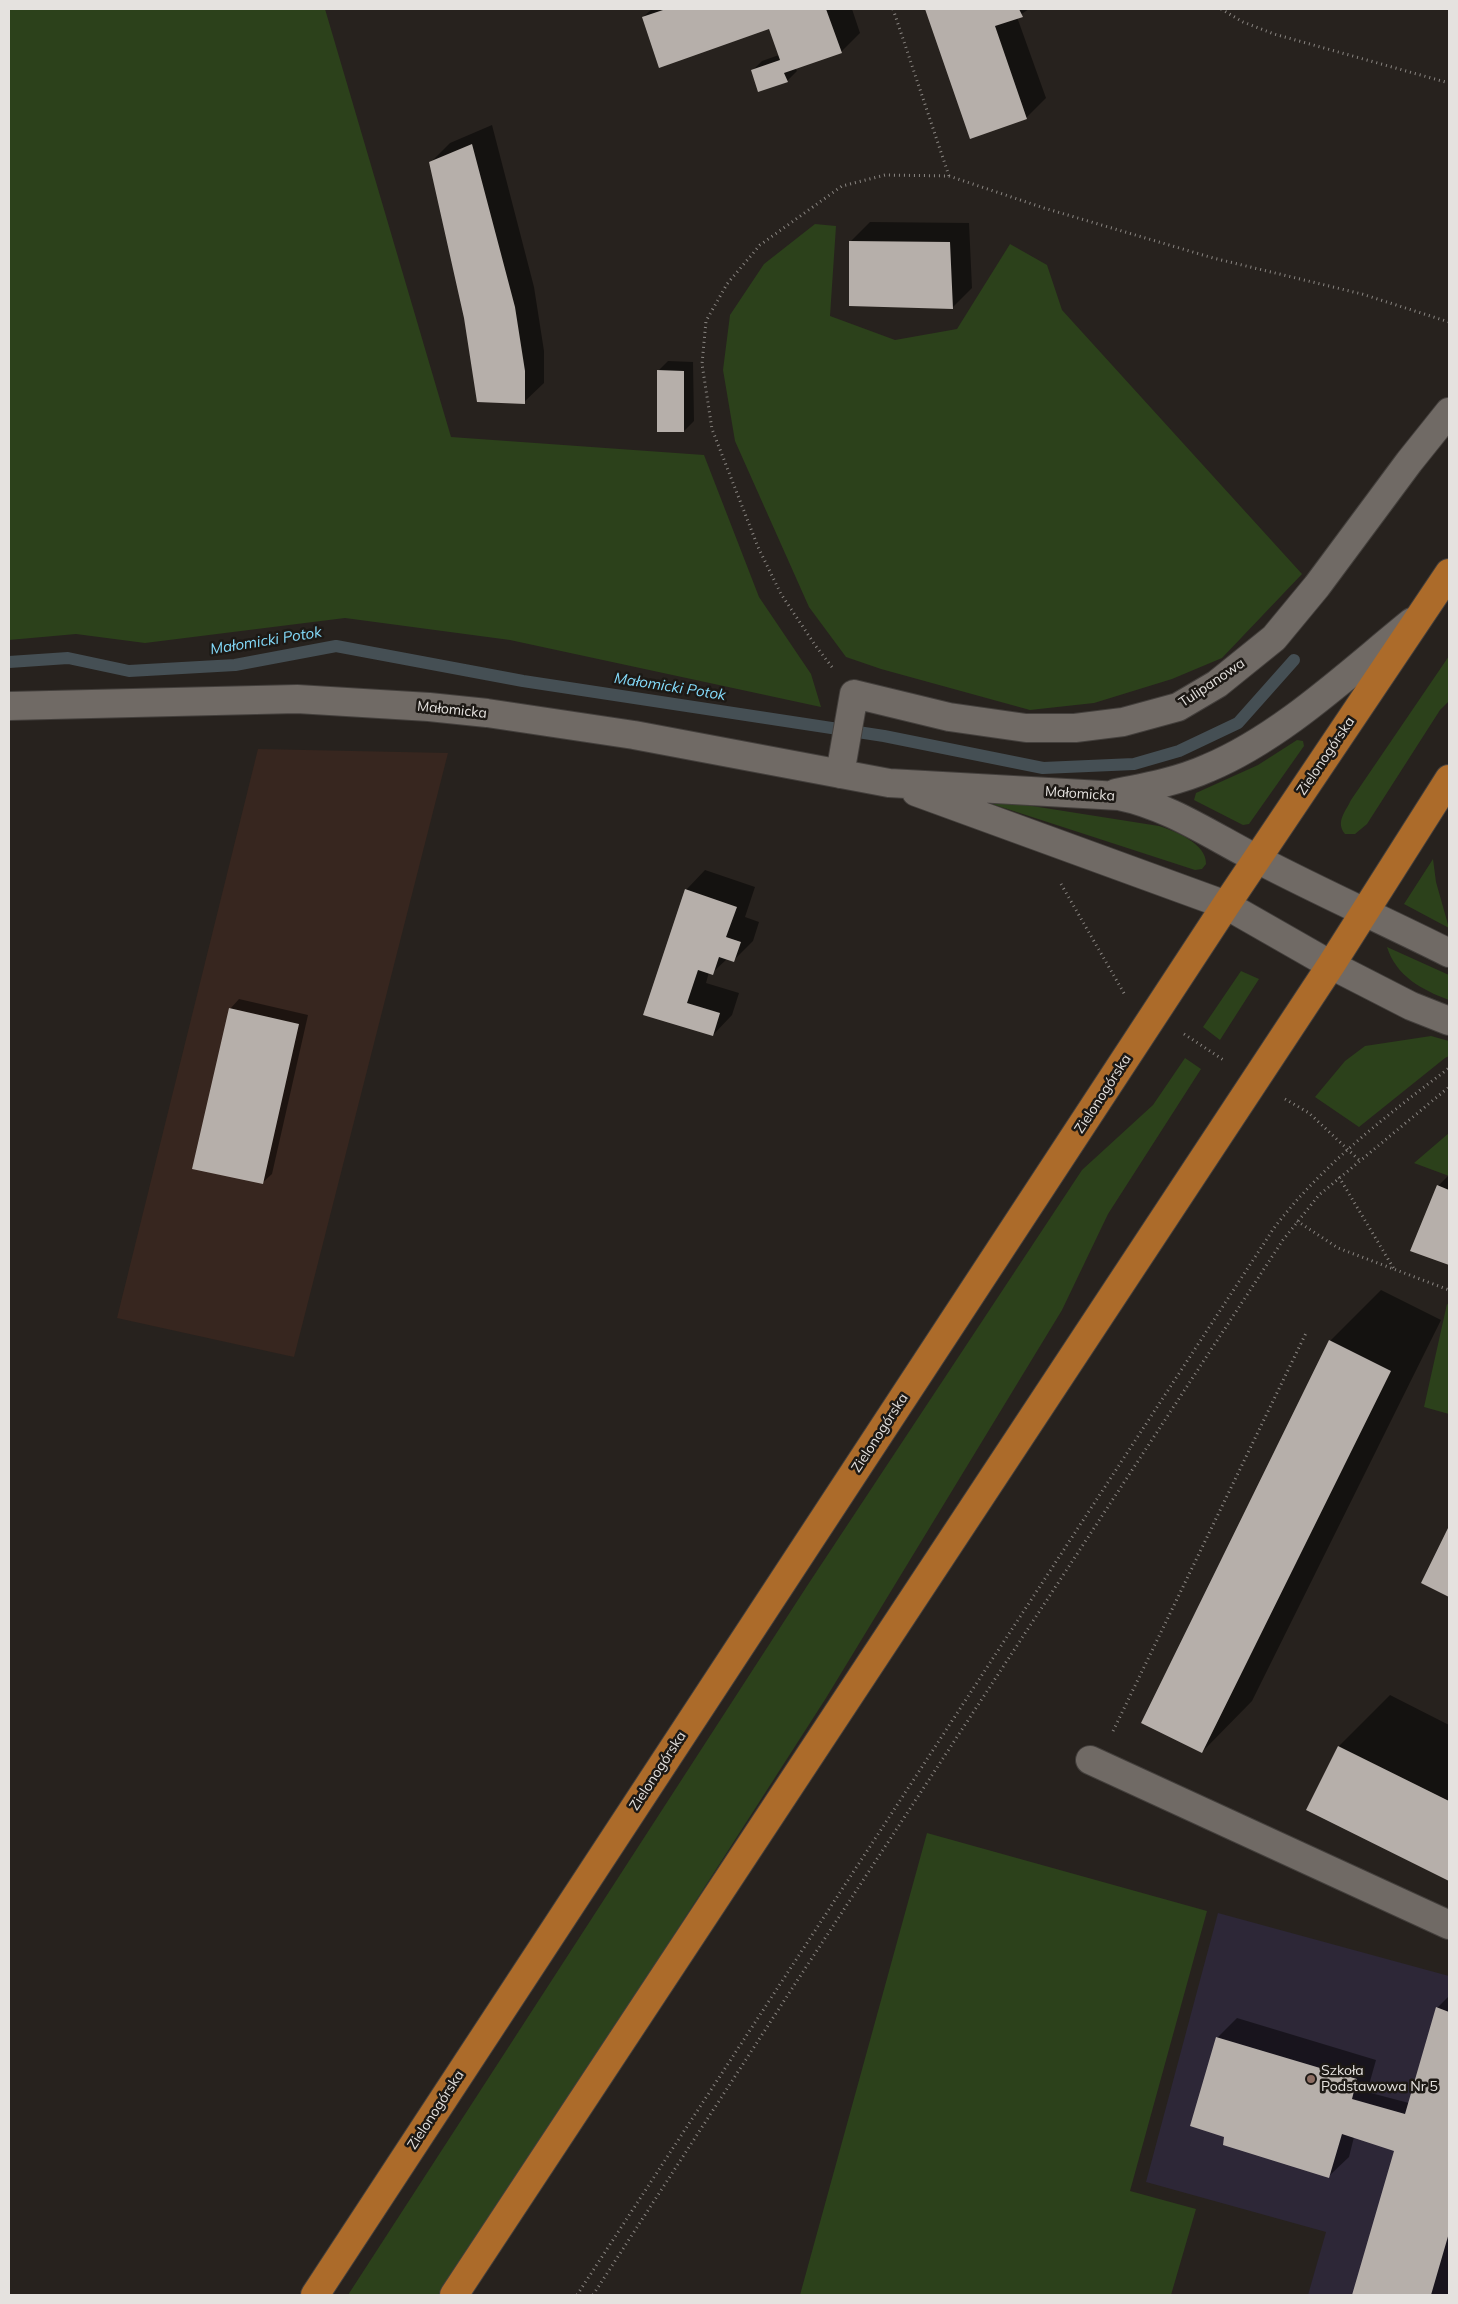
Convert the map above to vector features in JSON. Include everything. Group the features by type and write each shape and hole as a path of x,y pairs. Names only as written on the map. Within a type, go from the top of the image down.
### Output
{"main road":[{"name":"Zielonogórska","path":"315,2295 1226,906 1449,573"},
{"path":"454,2295 1331,965 1449,779"}],"street":[{"name":"Tulipanowa","path":"852,704 1026,728 1075,728 1123,722 1178,707 1217,684 1274,638 1317,586 1409,462 1449,412"},
{"path":"1110,795 1192,774 1242,751 1304,708 1420,617"},
{"name":"Małomicka","path":"9,706 297,699 444,708 634,735 889,783 1110,795 1131,798 1164,810 1258,859 1449,953"},
{"path":"840,774 852,704"},
{"name":"Małomicka","path":"889,783 1226,906 1331,965 1411,1006 1449,1021"},
{"path":"1094,1762 1449,1924"}],"path":[{"path":"893,9 949,176"},
{"path":"1222,9 1242,22 1274,34 1449,84"},
{"path":"852,704 781,594 758,546 712,429 702,364 706,321 728,284 760,245 842,186 885,175 949,176 1044,208 1213,258 1362,294 1449,322"},
{"path":"577,2295 1242,1276 1294,1202 1348,1149 1449,1068"},
{"path":"1254,1080 1309,1113 1359,1160"},
{"path":"594,2295 794,1984 1297,1222 1319,1195 1339,1177 1449,1087"},
{"path":"1339,1177 1395,1269"},
{"path":"1297,1222 1338,1248 1449,1290"},
{"path":"1094,1762 1307,1331"}],"shaded area":[{"path":"258,749 448,753 294,1357 117,1318"},
{"name":"Szkoła Podstawowa Nr 5","path":"1218,1913 1449,1976 1449,2295 1308,2295 1326,2232 1146,2182"}],"green space":[{"path":"9,9 325,9 451,437 704,455 759,597 811,674 821,707 510,640 345,618 145,643 76,634 9,640"},
{"path":"815,224 836,226 830,316 895,340 957,329 1010,244 1047,265 1062,310 1302,574 1222,658 1172,679 1094,703 1030,710 881,669 846,657 809,607 735,441 723,370 730,315 764,264"},
{"path":"1449,656 1449,701 1440,710 1367,824 1355,834 1345,834 1342,830 1341,821 1351,800"},
{"path":"1297,740 1303,741 1304,746 1249,824 1243,825 1194,800 1196,793 1258,765"},
{"path":"994,800 1159,826 1189,839 1201,850 1206,864 1202,869 1195,870 992,804"},
{"path":"1433,859 1436,882 1449,928 1404,904"},
{"path":"1387,947 1449,975 1449,1000 1429,992 1411,981 1397,966"},
{"path":"1241,971 1259,979 1220,1040 1203,1027"},
{"path":"1431,1036 1449,1041 1449,1056 1359,1127 1315,1097 1345,1061 1365,1046"},
{"path":"1185,1058 1201,1069 1108,1214 1062,1310 826,1698 579,2083 439,2295 348,2295 807,1586 1082,1170 1153,1105"},
{"path":"1449,1133 1449,1176 1414,1163"},
{"path":"1447,1304 1449,1305 1449,1414 1424,1407"},
{"path":"927,1833 1207,1911 1130,2191 1196,2209 1171,2295 800,2295"}],"building":[{"path":"666,9 826,9 842,53 784,73 788,82 758,92 751,70 780,60 769,29 659,68 642,17"},
{"path":"925,9 1019,9 1023,17 995,26 1027,119 970,139"},
{"path":"472,144 515,307 525,371 525,404 477,402 464,318 429,162"},
{"path":"849,241 950,242 953,309 849,306"},
{"path":"657,370 684,371 684,432 657,432"},
{"path":"685,889 737,907 726,937 741,942 734,962 719,957 713,975 698,970 687,1003 720,1013 713,1036 643,1015"},
{"path":"229,1008 299,1024 263,1184 192,1169"},
{"path":"1437,1185 1449,1190 1449,1265 1410,1251"},
{"path":"1329,1340 1391,1371 1202,1753 1141,1723"},
{"path":"1449,1526 1449,1597 1421,1583"},
{"path":"1338,1746 1449,1801 1449,1881 1306,1810"},
{"path":"1436,2007 1449,2012 1449,2233 1431,2295 1352,2295 1394,2151 1342,2134 1329,2178 1223,2145 1224,2137 1190,2126 1216,2037 1357,2079 1352,2099 1405,2114"}],"waterway":[{"name":"Małomicki Potok","path":"9,662 68,658 129,671 235,665 336,646 523,681 884,736 1043,768 1134,764 1179,751 1238,723 1294,660"}],"place":[{"name":"Szkoła Podstawowa Nr 5","path":"1311,2079"}]}
